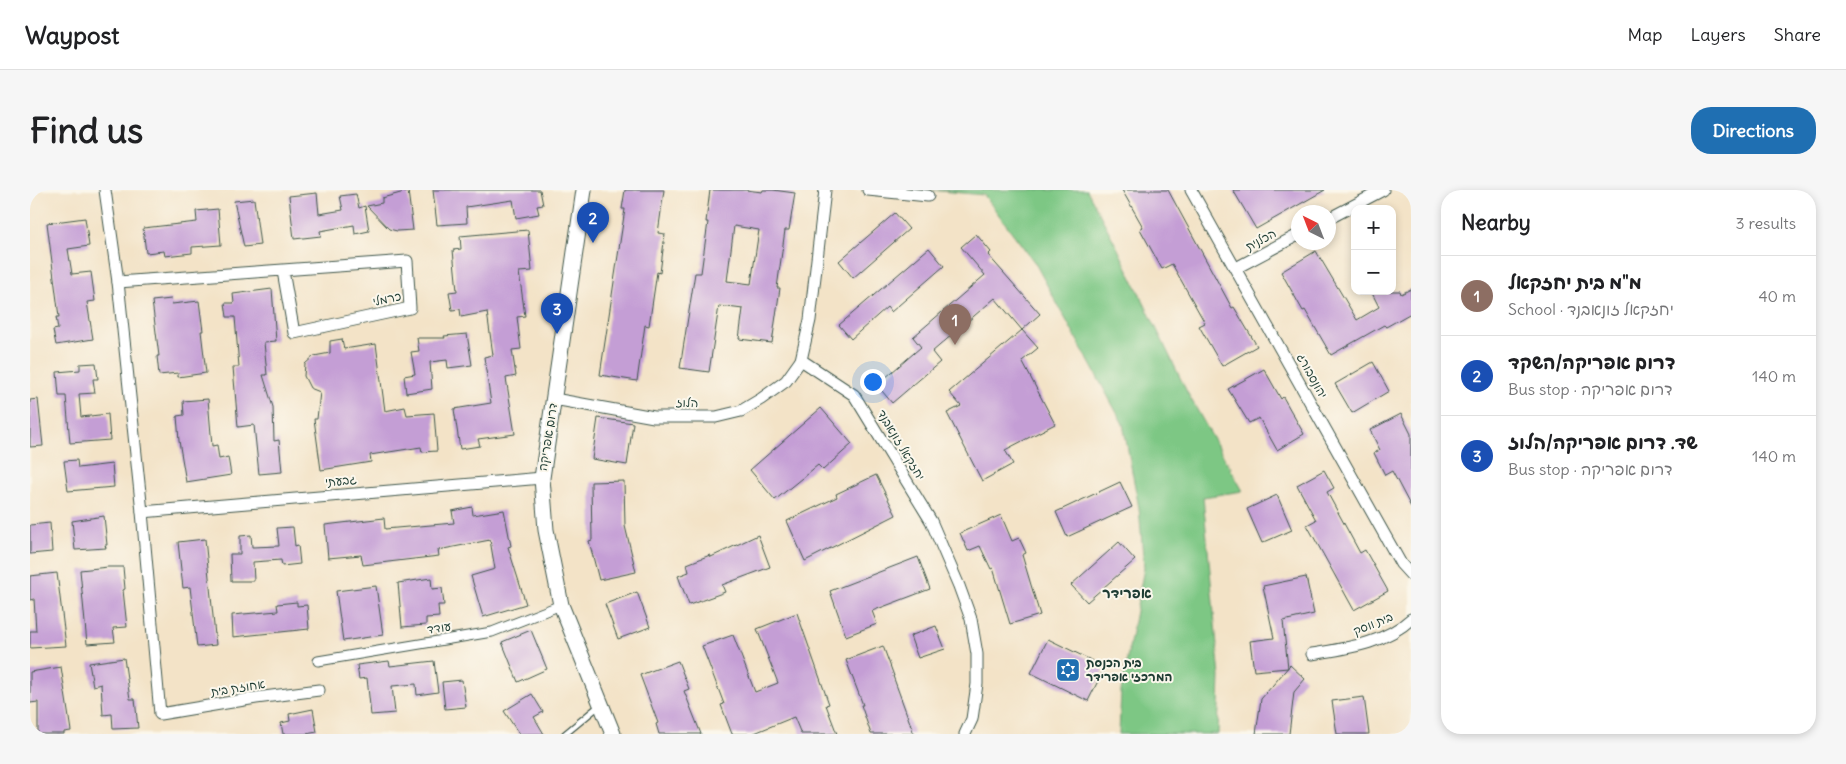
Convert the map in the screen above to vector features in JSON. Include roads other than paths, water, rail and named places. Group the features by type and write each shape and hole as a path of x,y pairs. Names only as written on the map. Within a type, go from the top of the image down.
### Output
{"street":[{"path":"106,190 118,282 142,512"},
{"name":"דרום אפריקה","path":"584,190 542,478 546,530 561,605 613,734"},
{"path":"801,360 810,320 825,190"},
{"path":"868,190 928,196"},
{"name":"יהונסבורג","path":"1191,190 1401,564 1411,575"},
{"path":"1336,215 1383,190"},
{"name":"הכלנית","path":"1236,268 1291,239"},
{"name":"כרמלי","path":"118,282 407,261 410,308 294,333 283,271"},
{"name":"הלוז","path":"554,399 654,417 716,417 741,411 761,399 786,381 801,360"},
{"name":"יחזקאל זונאבנד","path":"801,360 854,395 931,521 971,619 977,654 977,684 972,719 966,734"},
{"name":"גבעתי","path":"142,512 542,478"},
{"name":"אחוזת בית","path":"142,512 160,714 319,690"},
{"name":"עודד","path":"318,661 492,632 561,605"},
{"name":"בית ווסק","path":"1312,654 1362,645 1400,629 1411,619"}],"lane":[{"path":"566,734 600,705"}],"place":[{"name":"דרום אפריקה/השקד","path":"593,243"},
{"name":"שד. דרום אפריקה/הלוז","path":"557,334"},
{"name":"מ\"מ בית יחזקאל","path":"955,345"},
{"name":"בית הכנסת המרכזי אפרידר","path":"1068,670"}],"district":[{"name":"אפרידר","path":"1127,593"}]}
